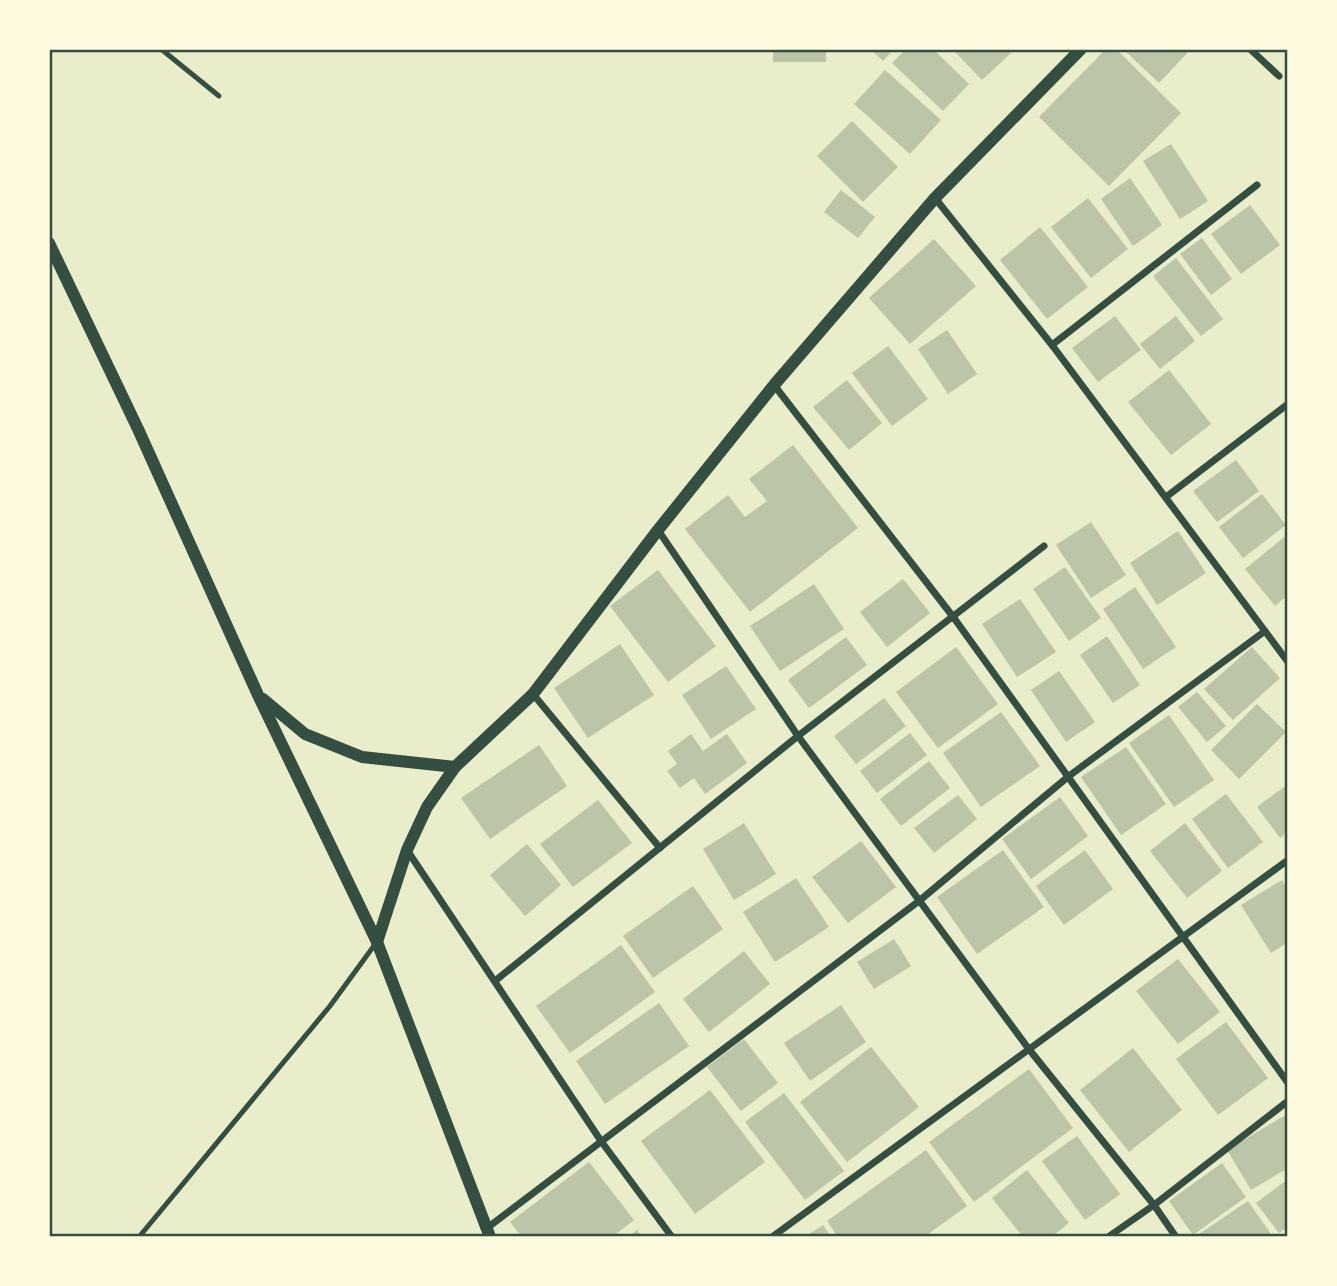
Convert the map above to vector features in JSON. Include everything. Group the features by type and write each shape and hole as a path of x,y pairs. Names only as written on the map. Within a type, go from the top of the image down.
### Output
{"street":[{"path":"377,942 407,850 428,807 455,766 533,694 657,530 774,385 935,198 1081,49"},
{"path":"1250,49 1279,76"},
{"path":"1052,345 1257,184"},
{"path":"935,198 1052,345 1288,662"},
{"path":"49,243 138,429 258,695 377,942 489,1233 601,1141 919,901 1069,776 1265,631"},
{"path":"774,385 954,618 1288,1083"},
{"path":"1166,497 1288,404"},
{"path":"657,530 798,736 919,901 1028,1048 1154,1205 1176,1237"},
{"path":"495,981 798,736 1044,546"},
{"path":"533,694 660,848"},
{"path":"258,695 304,734 362,757 455,766"},
{"path":"407,850 601,1141 672,1237"},
{"path":"772,1237 1288,860"},
{"path":"1108,1237 1154,1205 1288,1101"}],"lane":[{"path":"161,49 219,96"},
{"path":"139,1237 330,1006 377,942"}],"building":[{"path":"773,49 826,49 826,62 773,62"},
{"path":"870,49 894,49 883,61"},
{"path":"906,49 933,49 969,84 943,111 892,63"},
{"path":"952,49 1008,49 1011,53 982,80"},
{"path":"1106,49 1116,49 1181,113 1109,186 1039,117"},
{"path":"1123,49 1191,49 1159,83"},
{"path":"885,70 941,120 910,154 854,104"},
{"path":"852,121 898,167 863,202 817,156"},
{"path":"1171,144 1208,201 1180,219 1143,161"},
{"path":"1130,178 1162,225 1133,246 1101,199"},
{"path":"841,190 875,217 858,238 824,212"},
{"path":"1088,198 1128,249 1091,278 1051,227"},
{"path":"1250,205 1280,245 1241,274 1211,234"},
{"path":"1040,227 1088,287 1047,319 1000,260"},
{"path":"1202,238 1232,279 1211,295 1180,254"},
{"path":"934,239 976,286 910,344 869,298"},
{"path":"1176,258 1223,319 1201,336 1153,276"},
{"path":"1115,316 1141,350 1098,382 1072,348"},
{"path":"1176,316 1195,341 1160,369 1140,344"},
{"path":"947,330 977,374 948,394 918,349"},
{"path":"888,346 928,399 892,426 852,373"},
{"path":"1169,370 1211,424 1171,455 1128,402"},
{"path":"847,380 882,423 849,450 813,407"},
{"path":"793,445 858,528 750,612 685,529 728,495 745,517 767,501 749,479"},
{"path":"1236,460 1259,491 1217,522 1193,491"},
{"path":"1262,494 1286,525 1243,558 1219,527"},
{"path":"1091,522 1126,575 1091,598 1056,545"},
{"path":"1178,531 1206,573 1157,605 1130,563"},
{"path":"1288,534 1288,595 1275,606 1245,569"},
{"path":"1065,567 1101,618 1069,641 1033,589"},
{"path":"658,570 716,646 668,682 610,606"},
{"path":"903,579 930,613 887,647 860,612"},
{"path":"814,584 844,629 780,671 750,626"},
{"path":"1135,587 1176,647 1143,669 1103,609"},
{"path":"1020,599 1056,652 1017,677 982,624"},
{"path":"1107,636 1140,685 1113,703 1080,655"},
{"path":"846,637 867,665 809,708 788,680"},
{"path":"620,644 654,695 588,738 554,688"},
{"path":"956,647 998,704 938,748 896,692"},
{"path":"1252,647 1280,678 1233,720 1204,689"},
{"path":"726,666 756,709 711,739 682,695"},
{"path":"1059,671 1095,722 1066,742 1031,690"},
{"path":"1197,692 1226,726 1207,742 1178,707"},
{"path":"884,698 906,726 856,764 834,736"},
{"path":"1257,704 1286,732 1239,779 1211,750"},
{"path":"1001,712 1040,766 981,807 943,753"},
{"path":"1169,715 1214,780 1174,807 1129,743"},
{"path":"910,733 927,755 877,793 860,771"},
{"path":"691,734 703,751 727,734 747,763 705,794 694,778 680,788 667,771 677,764 668,751"},
{"path":"539,745 567,786 490,839 461,798"},
{"path":"1126,747 1166,804 1121,835 1081,777"},
{"path":"929,761 950,788 901,826 880,799"},
{"path":"1288,784 1288,832 1280,838 1257,807"},
{"path":"1226,794 1263,842 1228,868 1192,819"},
{"path":"958,795 977,819 934,853 914,828"},
{"path":"1060,797 1088,836 1031,879 1002,839"},
{"path":"598,800 632,843 573,887 540,844"},
{"path":"744,823 776,874 734,900 703,849"},
{"path":"1185,823 1222,871 1187,898 1150,851"},
{"path":"861,841 896,887 848,923 812,877"},
{"path":"527,844 561,885 525,916 490,875"},
{"path":"1003,850 1044,907 977,954 937,897"},
{"path":"1085,850 1113,889 1064,925 1036,886"},
{"path":"796,878 829,927 775,962 743,912"},
{"path":"1282,880 1288,889 1288,942 1271,953 1241,905"},
{"path":"693,886 723,929 653,978 623,936"},
{"path":"894,939 911,966 874,989 857,962"},
{"path":"621,945 655,992 570,1053 536,1006"},
{"path":"744,951 770,984 709,1032 683,999"},
{"path":"1178,959 1220,1012 1178,1044 1136,991"},
{"path":"659,1003 689,1046 605,1104 576,1061"},
{"path":"841,1005 866,1042 810,1081 784,1043"},
{"path":"1226,1022 1268,1078 1218,1115 1176,1059"},
{"path":"744,1039 778,1083 741,1111 707,1067"},
{"path":"871,1047 919,1107 847,1162 800,1102"},
{"path":"1133,1048 1182,1110 1129,1152 1080,1090"},
{"path":"1029,1069 1073,1128 974,1202 929,1142"},
{"path":"710,1090 765,1162 695,1214 641,1141"},
{"path":"784,1093 844,1171 805,1200 745,1122"},
{"path":"1287,1114 1288,1168 1251,1190 1227,1150"},
{"path":"1077,1136 1120,1194 1085,1220 1042,1161"},
{"path":"926,1150 967,1206 924,1237 838,1237 827,1221"},
{"path":"589,1162 634,1220 612,1237 522,1237 510,1222"},
{"path":"1222,1163 1246,1197 1193,1235 1169,1201"},
{"path":"1027,1170 1069,1223 1051,1237 1023,1237 992,1198"},
{"path":"1288,1179 1288,1227 1279,1233 1256,1203"},
{"path":"1248,1201 1273,1237 1201,1237 1199,1234"},
{"path":"823,1225 831,1237 805,1237"},
{"path":"637,1230 642,1237 628,1237"}]}
